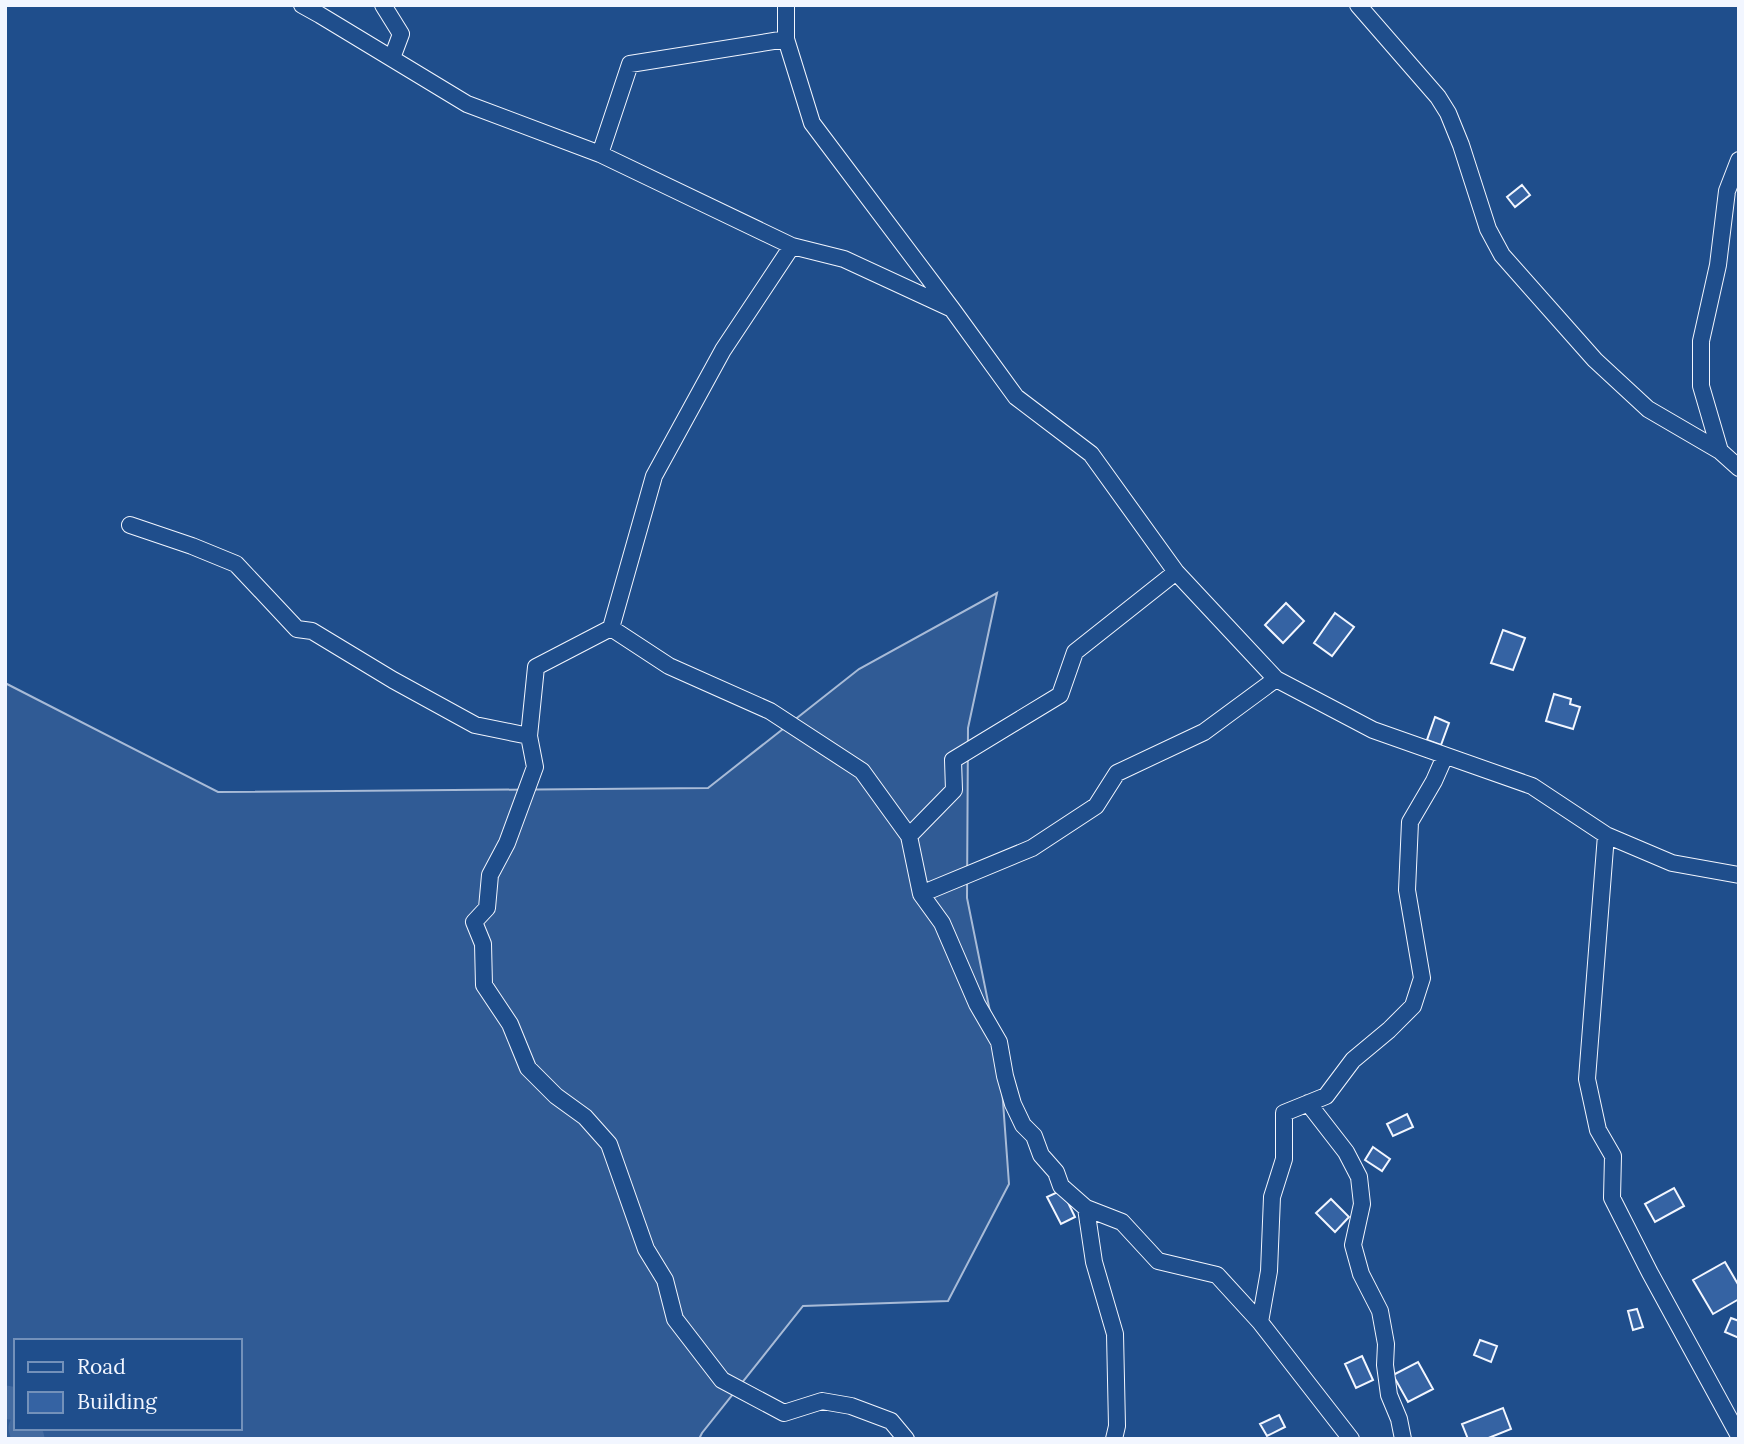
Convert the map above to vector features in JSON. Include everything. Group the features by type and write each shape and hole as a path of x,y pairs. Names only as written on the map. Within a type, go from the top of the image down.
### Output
{"street":[{"path":"302,5 323,10 392,58 467,104 600,154 792,246 844,259 952,309"},
{"path":"383,5 401,34 392,58"},
{"path":"786,5 786,39 812,123 1016,397 1091,454 1176,572 1276,679 1373,730 1532,786 1606,835 1672,863 1739,876"},
{"path":"1358,5 1438,97 1448,113 1488,229 1502,255 1595,360 1648,409 1720,452 1739,468"},
{"path":"600,154 630,64 786,39"},
{"path":"1720,452 1701,386 1701,341 1718,265 1727,191 1739,160"},
{"path":"792,246 723,350 654,476 611,628 536,667 529,736 535,767 507,843 490,876 486,908 474,922 483,944 484,985 510,1024 528,1068 556,1096 585,1117 609,1144 646,1249 666,1280 676,1320 722,1380 784,1413 822,1401 851,1406 891,1421 906,1439"},
{"path":"130,525 192,545 236,564 297,629 312,631 475,725 529,736"},
{"path":"909,835 954,790 953,760 1060,695 1075,652 1176,572"},
{"path":"611,628 668,666 769,711 862,771 909,835 921,894 942,923 977,1004 999,1042 1013,1104 1024,1125 1034,1136 1041,1154 1056,1172 1061,1186 1086,1208 1122,1222 1158,1261 1217,1275 1260,1322 1351,1439"},
{"path":"921,894 1032,848 1096,806 1117,773 1204,732 1276,679"},
{"path":"1260,1322 1269,1271 1272,1197 1284,1159 1284,1113 1326,1096 1353,1059 1390,1030 1413,1006 1422,978 1407,890 1410,822 1446,755"},
{"path":"1606,835 1587,1079 1598,1130 1613,1156 1612,1198 1739,1436"},
{"path":"1308,1104 1346,1152 1359,1177 1362,1204 1353,1245 1361,1274 1380,1311 1387,1344 1385,1365 1389,1395 1399,1419 1403,1439"},
{"path":"1086,1208 1094,1262 1115,1334 1118,1426 1114,1439"}],"shaded area":[{"path":"997,593 968,728 967,898 1000,1061 1009,1184 948,1301 803,1306 699,1439 5,1439 5,683 218,792 708,788 859,669"}],"building":[{"path":"1522,185 1530,195 1515,207 1507,197"},
{"path":"1286,603 1304,621 1283,643 1265,625"},
{"path":"1335,613 1354,627 1332,656 1314,643"},
{"path":"1503,630 1525,638 1513,670 1491,663"},
{"path":"1554,694 1571,699 1570,704 1580,707 1573,729 1546,721"},
{"path":"1435,717 1449,723 1441,745 1427,740"},
{"path":"1407,1114 1413,1127 1393,1136 1387,1124"},
{"path":"1373,1147 1390,1159 1382,1171 1365,1160"},
{"path":"1674,1188 1684,1206 1655,1222 1645,1204"},
{"path":"1062,1190 1075,1217 1061,1224 1047,1197"},
{"path":"1331,1199 1349,1217 1335,1232 1316,1213"},
{"path":"1725,1262 1739,1286 1739,1299 1713,1314 1693,1280"},
{"path":"1637,1309 1643,1327 1633,1330 1628,1311"},
{"path":"1731,1318 1739,1321 1739,1338 1725,1332"},
{"path":"1480,1340 1497,1346 1491,1362 1474,1355"},
{"path":"1362,1356 1373,1380 1356,1388 1345,1364"},
{"path":"1418,1362 1433,1389 1408,1402 1393,1375"},
{"path":"1503,1408 1511,1429 1486,1439 1468,1439 1462,1424"},
{"path":"1279,1415 1285,1427 1267,1436 1260,1424"}],"waterway":[{"path":"5,1402 14,1404"},
{"path":"26,1430 28,1439"}]}
